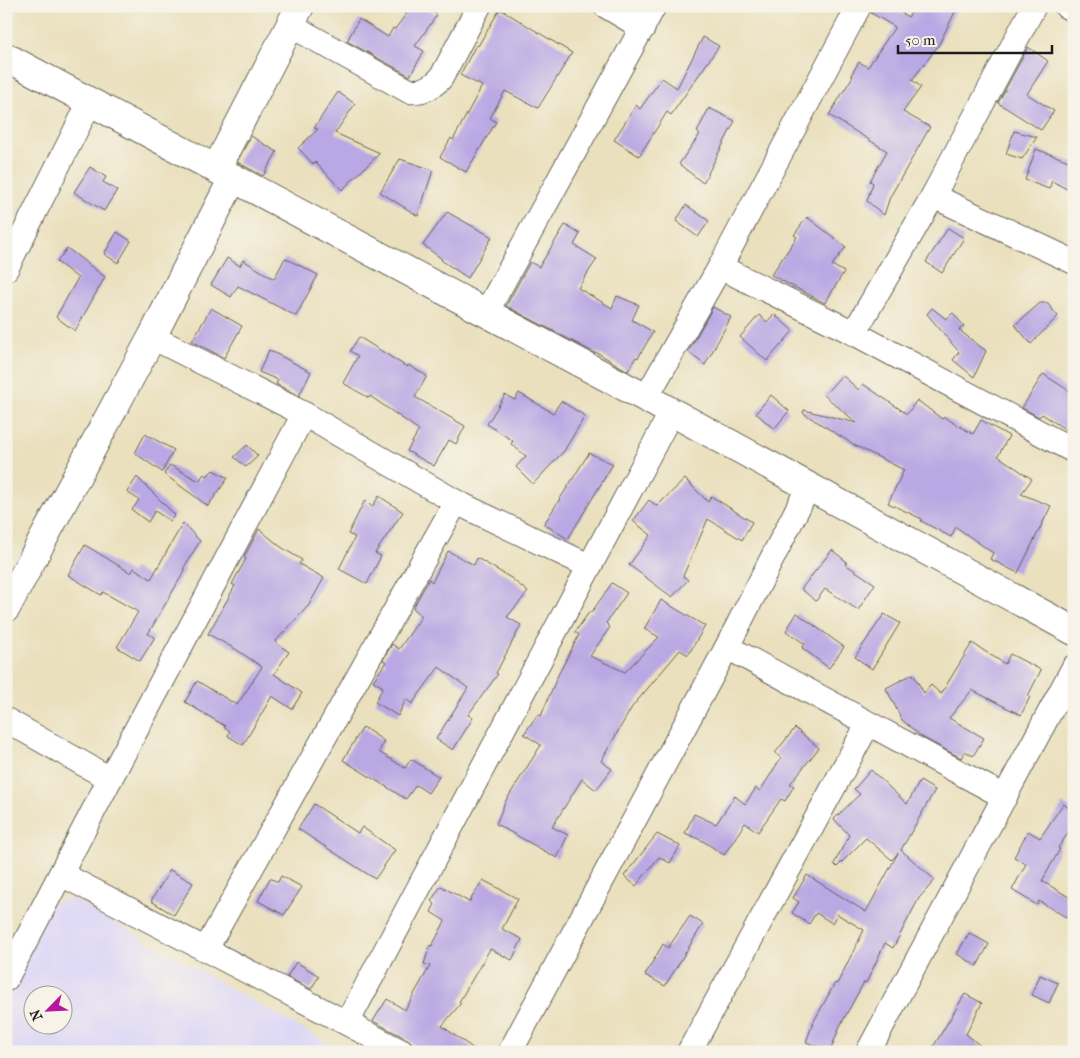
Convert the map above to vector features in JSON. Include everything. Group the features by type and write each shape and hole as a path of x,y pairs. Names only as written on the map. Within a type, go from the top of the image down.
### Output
{"street":[{"path":"6,608 152,337 295,16 408,91 419,92 432,87 441,78 479,6"},
{"path":"606,6 643,28"},
{"path":"486,313 654,6"},
{"path":"646,398 720,267 859,6"},
{"path":"854,334 933,196 1034,6"},
{"path":"1066,6 1074,10"},
{"path":"6,57 646,398 808,488 1074,631"},
{"path":"7,264 90,102"},
{"path":"933,196 1074,262"},
{"path":"720,267 854,334 1074,451"},
{"path":"152,337 304,414 456,502 589,566"},
{"path":"347,1023 671,413"},
{"path":"6,979 304,414"},
{"path":"510,1052 728,647 808,488"},
{"path":"206,949 456,502"},
{"path":"728,647 1005,797"},
{"path":"868,1052 1074,667"},
{"path":"6,720 110,779"},
{"path":"688,1052 868,724"},
{"path":"61,874 402,1052"}],"shaded area":[{"path":"71,898 343,1052 6,1052 6,979 45,905"}],"building":[{"path":"412,6 425,6 437,15 415,46 424,51 410,76 347,41 359,19 388,37 393,28 395,29"},
{"path":"873,6 890,6 908,17 917,6 958,6 938,46 912,80 921,87 903,112 930,127 890,197 884,215 867,201 873,183 870,181 887,151 829,115 853,76 851,75 859,62 868,67 895,27 871,13"},
{"path":"500,9 572,53 538,108 505,91 490,118 496,122 466,172 440,157 451,138 453,140 482,86 460,75 476,45 478,46"},
{"path":"703,37 719,46 671,115 667,112 639,156 614,140 636,105 640,109 662,78 677,88"},
{"path":"1028,47 1048,61 1027,94 1054,111 1041,130 998,103"},
{"path":"338,92 355,104 335,133 380,153 342,190 315,162 313,164 298,148 318,129 314,128"},
{"path":"709,108 735,121 703,183 679,164 700,134 697,132"},
{"path":"1014,131 1037,137 1022,159 1006,154"},
{"path":"251,136 277,152 263,176 237,162"},
{"path":"1036,149 1074,163 1074,193 1052,181 1049,189 1025,180"},
{"path":"400,159 433,170 418,216 380,192"},
{"path":"90,167 106,177 103,182 117,190 104,211 74,192"},
{"path":"686,205 709,221 698,237 676,221"},
{"path":"447,212 492,237 468,278 423,245"},
{"path":"807,217 846,247 832,265 844,272 825,303 771,275 797,237 794,235"},
{"path":"565,225 580,234 574,245 597,259 578,288 612,308 617,296 639,305 632,320 653,332 628,371 596,352 506,306 530,262 539,267"},
{"path":"948,228 964,238 942,273 926,262"},
{"path":"117,232 131,241 118,263 104,254"},
{"path":"67,248 105,277 75,331 56,317 78,278 57,262"},
{"path":"227,258 240,266 243,260 274,279 285,258 318,275 296,316 238,286 231,297 211,285"},
{"path":"1040,303 1047,303 1058,316 1031,344 1015,325"},
{"path":"713,307 731,317 705,365 688,352"},
{"path":"211,308 242,326 224,358 192,341"},
{"path":"932,308 946,319 953,313 964,326 959,330 986,351 974,377 953,360 959,352 927,314"},
{"path":"774,314 793,331 767,361 740,337 759,315 767,322"},
{"path":"359,337 407,367 408,365 427,376 415,397 465,426 456,444 449,440 434,466 407,451 419,430 370,396 369,398 343,383 358,356 350,351"},
{"path":"269,350 311,372 299,396 276,384 278,380 259,372"},
{"path":"1043,374 1074,394 1074,435 1042,414 1039,417 1022,408"},
{"path":"842,375 859,390 863,384 907,414 917,400 942,419 944,417 973,434 981,420 1009,436 998,456 1032,479 1021,494 1051,506 1018,573 990,559 993,553 956,527 951,537 921,521 922,519 888,503 904,470 856,446 803,413 804,410 857,423 824,395"},
{"path":"519,393 553,413 561,401 585,416 564,451 533,484 516,467 526,456 511,444 513,441 487,424 505,395 515,400"},
{"path":"771,395 789,411 774,429 756,413"},
{"path":"145,434 174,450 162,472 135,453"},
{"path":"247,445 258,456 246,467 234,457"},
{"path":"589,453 613,464 568,539 544,524"},
{"path":"170,465 199,481 204,474 207,476 213,470 228,478 208,506 164,474"},
{"path":"137,477 175,515 170,521 155,511 148,522 132,510 139,500 127,492"},
{"path":"685,479 708,502 711,496 752,522 742,540 708,519 683,576 688,580 672,597 629,565 651,535 633,521 649,500 657,506"},
{"path":"379,496 403,512 375,553 381,556 367,584 339,569 355,537 348,534 365,500 372,507"},
{"path":"183,523 200,541 148,634 155,637 140,661 117,647 138,612 103,592 101,595 68,575 85,545 131,573 134,568 151,579"},
{"path":"259,529 281,547 302,560 299,564 324,578 309,605 275,642 289,652 274,674 302,693 292,709 272,696 243,745 228,736 230,731 224,728 225,726 185,702 197,681 237,705 262,667 208,634 235,586 232,584 246,559 244,557"},
{"path":"832,550 847,562 845,564 875,584 858,610 825,589 816,601 801,589"},
{"path":"448,551 474,565 477,558 511,578 528,592 507,617 521,625 496,673 498,674 468,715 473,718 453,750 436,739 468,688 439,667 412,704 406,699 398,716 375,702 383,687 373,681 386,662 383,660 392,644 399,649 422,616 413,608 429,579 432,582"},
{"path":"612,583 627,593 606,623 610,627 590,656 625,672 659,637 644,629 661,600 705,626 688,655 680,650 632,707 601,761 612,769 596,790 582,779 552,827 568,835 557,858 496,824 505,802 541,745 524,734 538,714 541,716 557,677 579,635 575,632"},
{"path":"797,613 844,647 829,668 802,648 805,644 786,631"},
{"path":"884,614 900,623 872,669 855,657"},
{"path":"972,643 1005,664 1010,654 1041,670 1021,715 972,690 949,718 984,738 973,756 965,751 961,758 922,737 902,720 886,688 913,674 924,693 931,685 941,694"},
{"path":"363,727 384,741 379,752 405,768 411,759 439,777 428,793 416,785 406,799 343,760"},
{"path":"795,728 819,748 790,784 794,786 785,801 781,799 758,832 745,823 724,855 703,841 685,833 694,814 716,824 735,796 745,804 756,788 760,791 781,758 775,753"},
{"path":"871,770 907,804 920,781 935,790 901,850 935,880 919,898 893,948 885,943 866,983 864,982 840,1026 830,1051 806,1042 813,1023 835,983 837,984 864,930 837,914 832,923 816,913 809,924 792,913 799,902 793,898 807,875 866,912 898,853 892,860 866,838 837,867 834,864 849,835 834,819 860,794 854,789"},
{"path":"314,804 358,833 362,827 395,850 375,879 298,829"},
{"path":"1063,804 1074,811 1074,824 1058,848 1060,849 1042,881 1074,900 1074,922 1039,901 1037,905 1012,890 1026,864 1014,857 1028,831 1040,838"},
{"path":"657,834 680,846 670,863 659,857 636,886 624,876"},
{"path":"170,870 193,883 174,915 151,901"},
{"path":"281,876 302,887 284,915 258,901 270,878 278,882"},
{"path":"483,880 518,899 502,929 522,939 512,960 490,949 459,1002 461,1003 442,1026 478,1052 416,1052 414,1045 409,1040 373,1021 387,999 405,1010 430,966 424,964 430,945 432,946 445,921 431,912 435,904 431,901 441,886 469,902"},
{"path":"690,916 703,924 665,986 645,975 663,944 668,948"},
{"path":"969,933 989,944 977,966 957,954"},
{"path":"296,962 319,976 311,989 287,977"},
{"path":"1040,975 1058,983 1049,1003 1032,995"},
{"path":"965,994 982,1003 966,1034 988,1052 930,1052"}]}
